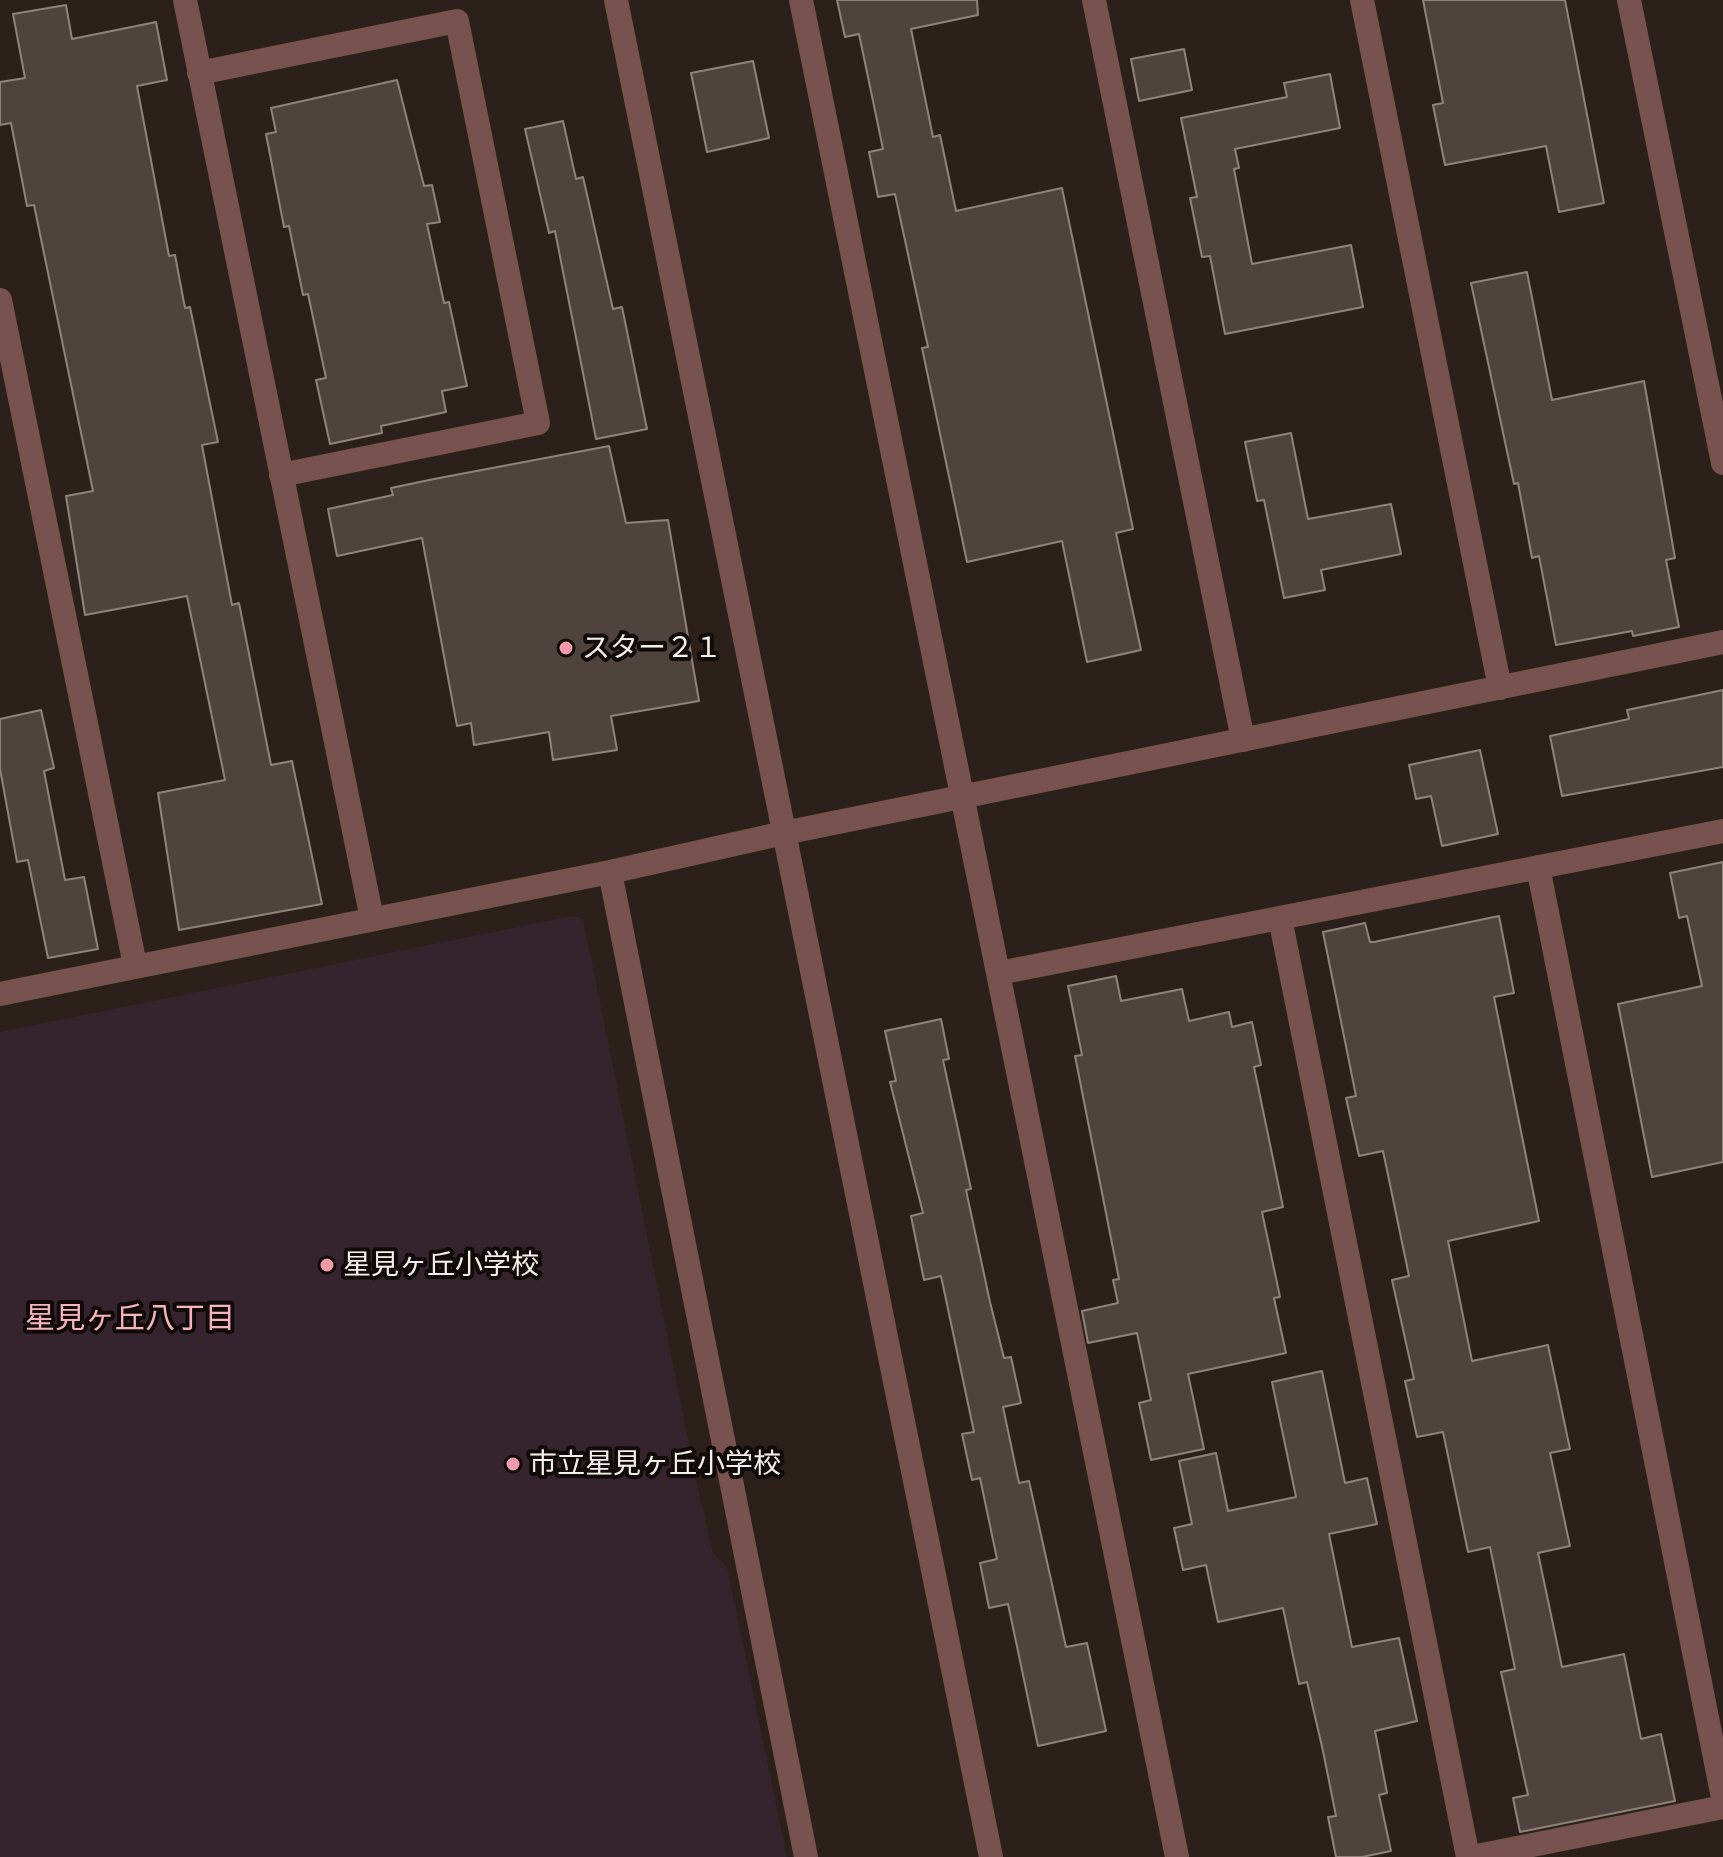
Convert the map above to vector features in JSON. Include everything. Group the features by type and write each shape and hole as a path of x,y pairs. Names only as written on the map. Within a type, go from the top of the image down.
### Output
{"street":[{"path":"185,0 372,919"},
{"path":"616,0 991,1857"},
{"path":"801,0 1177,1857"},
{"path":"1094,0 1243,740"},
{"path":"1362,0 1500,688"},
{"path":"1629,0 1723,463"},
{"path":"199,73 457,21 538,423 281,475"},
{"path":"0,300 135,965"},
{"path":"0,994 610,872 963,796 1723,642"},
{"path":"999,973 1723,831"},
{"path":"1538,867 1723,1798"},
{"path":"610,872 806,1857"},
{"path":"1280,918 1470,1857 1723,1807"}],"shaded area":[{"name":"星見ヶ丘小学校","path":"573,916 583,919 700,1498 713,1553 727,1567 787,1857 0,1857 0,1032"}],"building":[{"path":"837,0 977,0 978,15 911,29 933,137 940,135 956,211 1062,188 1133,529 1116,533 1141,650 1087,662 1062,541 967,562 922,348 928,347 895,194 878,197 869,152 883,149 859,34 845,37"},
{"path":"1423,0 1565,0 1604,203 1559,212 1546,146 1445,165 1433,105 1443,103"},
{"path":"66,5 72,39 156,22 167,80 137,86 169,256 175,255 185,308 190,307 218,442 202,445 232,605 239,603 271,765 292,761 322,904 179,930 158,793 225,780 187,596 85,615 66,496 93,491 34,205 27,206 11,123 0,125 0,82 25,78 13,14"},
{"path":"1184,49 1192,90 1139,101 1131,59"},
{"path":"753,61 769,138 707,152 691,73"},
{"path":"1330,74 1340,128 1235,149 1239,168 1234,169 1252,264 1351,245 1363,307 1225,334 1210,256 1202,257 1190,198 1197,197 1181,118 1287,97 1284,83"},
{"path":"397,80 424,186 432,185 440,222 427,224 444,303 449,302 467,386 442,391 446,412 381,426 382,433 330,444 316,380 326,378 308,294 303,295 289,226 284,227 266,134 276,132 271,108"},
{"path":"563,121 576,179 583,177 613,309 622,307 647,429 596,439 555,231 549,233 525,129"},
{"path":"1527,272 1552,400 1644,381 1675,558 1666,560 1679,627 1633,636 1632,631 1556,645 1539,556 1532,558 1518,483 1514,484 1471,283"},
{"path":"1291,433 1308,519 1391,504 1401,554 1321,570 1325,590 1284,598 1264,500 1257,501 1245,442"},
{"name":"スター２１","path":"609,446 626,523 668,520 699,701 611,716 617,750 553,760 549,732 474,745 471,723 457,726 422,538 337,556 328,509 393,495 391,488"},
{"path":"1723,690 1723,767 1562,796 1550,736 1629,719 1627,710"},
{"path":"41,710 54,768 44,771 65,880 84,877 98,949 48,958 28,860 17,862 0,769 0,719"},
{"path":"1480,750 1498,834 1442,846 1431,796 1416,799 1409,765"},
{"path":"1723,862 1723,1162 1652,1177 1618,1004 1702,986 1687,916 1679,918 1670,873"},
{"path":"1499,916 1514,993 1494,997 1539,1221 1448,1241 1472,1361 1548,1345 1570,1449 1550,1453 1570,1546 1538,1553 1562,1667 1624,1654 1641,1739 1661,1734 1675,1801 1520,1832 1513,1798 1528,1795 1501,1672 1515,1669 1490,1547 1468,1552 1443,1432 1417,1437 1405,1381 1414,1379 1392,1280 1409,1276 1383,1151 1359,1156 1346,1098 1356,1096 1323,932 1365,923 1370,942 1374,942"},
{"path":"1116,976 1121,1001 1182,989 1189,1021 1229,1012 1232,1027 1252,1022 1261,1065 1254,1067 1283,1207 1262,1212 1280,1297 1274,1298 1286,1353 1188,1374 1204,1449 1151,1460 1139,1403 1151,1400 1137,1333 1088,1343 1082,1311 1118,1303 1113,1280 1119,1279 1075,1056 1082,1055 1068,986"},
{"path":"941,1019 949,1059 943,1060 971,1189 966,1190 1004,1358 1011,1357 1021,1403 1003,1407 1019,1483 1029,1481 1066,1647 1087,1643 1106,1731 1038,1746 1008,1604 989,1608 980,1563 997,1559 980,1478 972,1480 962,1434 974,1432 941,1276 924,1280 911,1216 923,1213 890,1082 896,1081 885,1031"},
{"path":"1322,1371 1345,1483 1367,1478 1377,1524 1329,1534 1352,1647 1399,1638 1417,1721 1375,1731 1387,1793 1379,1795 1391,1851 1362,1857 1336,1857 1328,1817 1336,1816 1323,1751 1307,1682 1299,1684 1283,1608 1218,1622 1206,1565 1183,1570 1174,1528 1192,1524 1179,1461 1216,1453 1228,1511 1296,1497 1272,1382"}],"place":[{"name":"スター２１","path":"566,648"},
{"name":"星見ヶ丘小学校","path":"327,1265"},
{"name":"市立星見ヶ丘小学校","path":"513,1464"}],"district":[{"name":"星見ヶ丘八丁目","path":"130,1318"}]}
